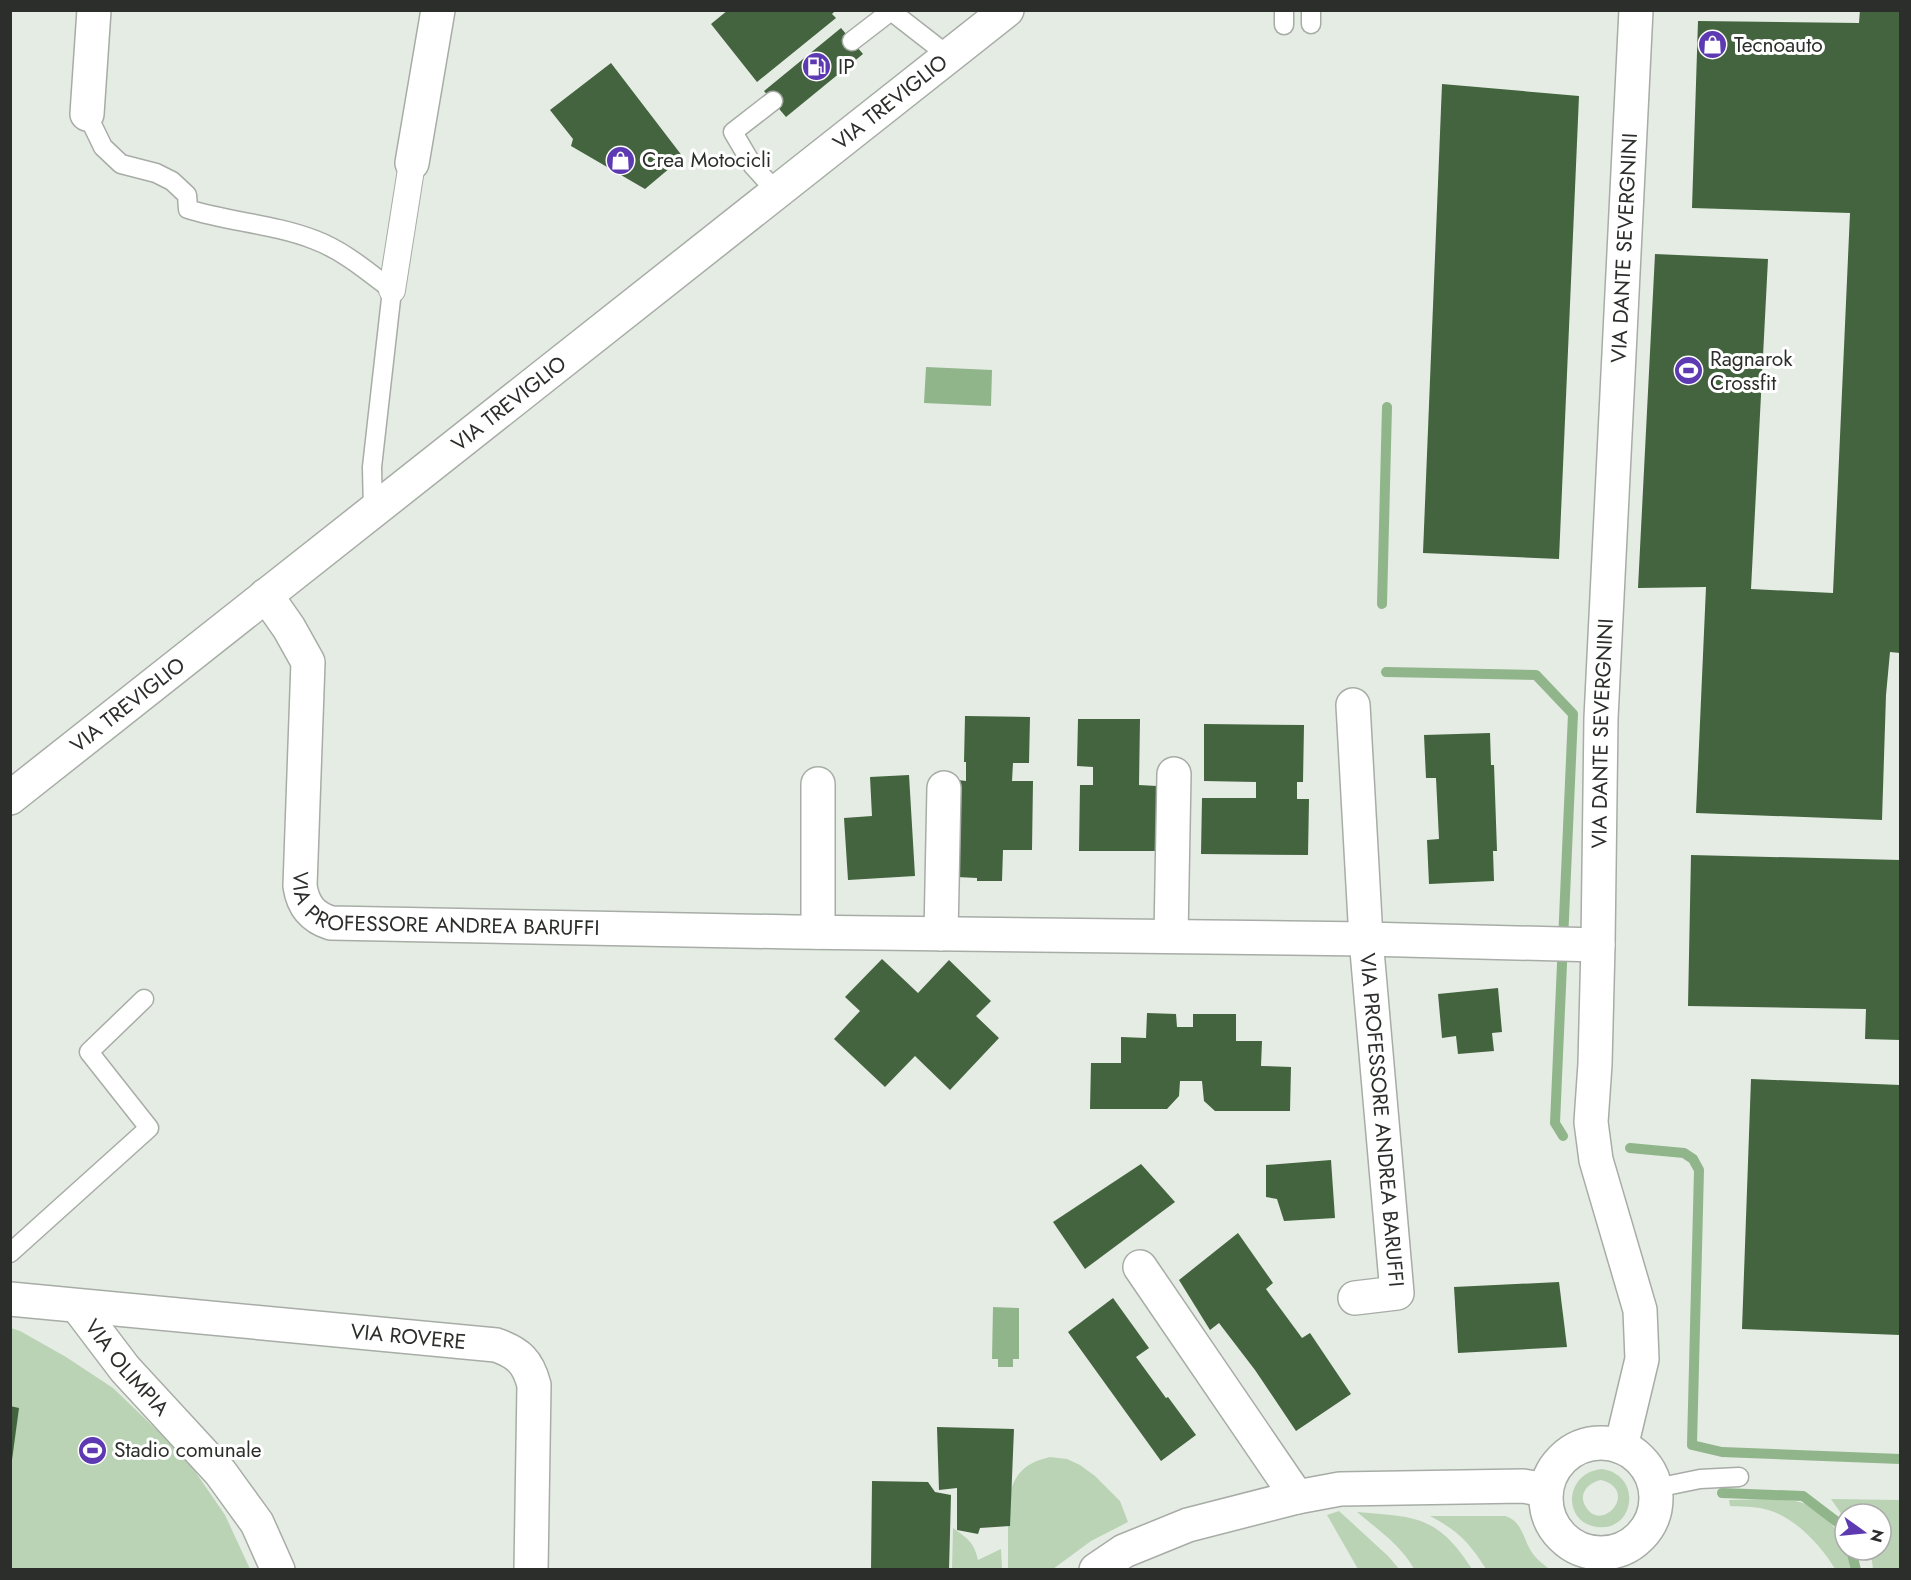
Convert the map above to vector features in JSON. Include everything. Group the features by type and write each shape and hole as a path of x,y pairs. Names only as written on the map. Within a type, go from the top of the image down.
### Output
{"street":[{"path":"87,114 94,10"},
{"path":"392,290 438,10"},
{"name":"VIA TREVIGLIO","path":"10,798 1007,10"},
{"name":"VIA DANTE SEVERGNINI","path":"1621,1447 1642,1359 1640,1310 1596,1160 1591,1122 1595,1064 1575,945 1602,696 1636,10"},
{"name":"VIA PROFESSORE ANDREA BARUFFI","path":"266,595 289,628 308,662 300,886 306,906 312,914 331,923 1366,939 1575,945"},
{"name":"VIA PROFESSORE ANDREA BARUFFI","path":"1353,705 1366,939 1397,1293 1355,1298"},
{"path":"1171,936 1174,774"},
{"path":"818,784 818,932"},
{"path":"941,934 944,788"},
{"path":"1140,1268 1297,1497"},
{"name":"VIA OLIMPIA","path":"10,1299 78,1307 125,1369 220,1472 257,1523 278,1569"},
{"name":"VIA ROVERE","path":"78,1307 484,1344 510,1350 522,1359 531,1371 534,1385 531,1569"},
{"path":"1605,1443 1621,1447 1637,1456 1649,1471 1656,1488 1656,1507 1650,1525 1638,1540 1622,1549 1585,1561 1559,1535 1550,1521 1546,1506 1546,1490 1551,1474 1560,1461 1573,1450 1588,1444 1605,1443"},
{"path":"1096,1569 1124,1551 1188,1526 1297,1497 1340,1490 1523,1486 1546,1490"}],"lane":[{"path":"852,40 891,11 950,57"},
{"path":"773,101 733,132 753,166 777,192"},
{"path":"87,114 103,147 122,164 156,173 172,181 187,195 188,209 207,215 234,218 313,239 346,255 392,290 372,466 373,511"},
{"path":"10,1253 149,1128 89,1052 144,999"},
{"path":"1656,1488 1700,1479 1739,1477"}],"shaded area":[{"path":"926,367 992,370 991,406 924,403"},
{"path":"993,1307 1019,1308 1019,1359 1013,1359 1013,1367 998,1367 998,1359 992,1359"},
{"name":"Stadio comunale","path":"11,1328 66,1357 113,1388 160,1433 192,1467 225,1515 250,1569 11,1570"},
{"path":"1050,1457 1067,1459 1095,1476 1120,1501 1128,1522 1091,1541 1053,1569 1008,1569 1008,1513 1014,1482 1027,1467"},
{"path":"1602,1469 1615,1473 1624,1481 1628,1491 1629,1502 1626,1512 1620,1521 1610,1526 1597,1527 1585,1523 1577,1516 1573,1507 1572,1497 1575,1487 1590,1472","holes":["1601,1480 1612,1485 1617,1492 1618,1500 1614,1507 1601,1516 1593,1514 1584,1502 1586,1489 1592,1483"]},
{"path":"1771,1499 1795,1501 1810,1506 1824,1516 1833,1527 1833,1562 1849,1562 1851,1569 1835,1569 1822,1550 1805,1532 1775,1512 1760,1508 1730,1506 1729,1500"},
{"path":"1831,1499 1900,1500 1900,1569 1873,1569 1872,1562 1893,1562 1893,1502 1833,1502"},
{"path":"1339,1511 1399,1569 1358,1569 1327,1515"},
{"path":"1357,1512 1395,1515 1423,1522 1448,1538 1472,1569 1414,1569 1396,1545"},
{"path":"1430,1516 1505,1516 1511,1518 1519,1526 1533,1554 1549,1569 1486,1569 1462,1538"},
{"path":"953,1528 969,1541 978,1560 1001,1549 1002,1569 952,1569"}],"building":[{"path":"728,10 836,10 832,14 836,18 757,82 711,24"},
{"path":"1860,10 1900,10 1900,653 1890,652 1886,695 1882,820 1696,813 1706,587 1638,588 1655,254 1768,259 1751,589 1833,593 1850,213 1692,208 1698,21 1859,23"},
{"path":"841,28 863,54 786,117 764,91"},
{"path":"611,63 683,157 645,189 571,146 573,139 550,110"},
{"path":"1442,84 1579,96 1559,559 1423,553"},
{"path":"965,716 1030,717 1029,763 1013,763 1012,781 1033,781 1032,850 1003,850 1002,881 977,881 977,878 957,877 958,780 966,781"},
{"path":"1078,719 1140,719 1139,785 1157,786 1156,851 1079,851 1080,785 1093,785 1093,767 1077,766"},
{"path":"1204,724 1304,725 1303,782 1297,782 1297,799 1309,799 1308,855 1201,854 1202,798 1256,798 1256,782 1204,781"},
{"path":"1490,733 1491,765 1494,765 1497,851 1493,851 1494,881 1429,884 1427,840 1439,839 1436,778 1426,778 1424,735"},
{"path":"909,775 915,876 848,880 844,818 872,816 870,777"},
{"path":"1691,855 1900,860 1900,1040 1865,1039 1866,1009 1688,1006"},
{"path":"882,959 918,993 949,960 991,1001 976,1016 999,1038 950,1090 915,1056 885,1087 834,1039 860,1011 845,997"},
{"path":"1498,988 1502,1032 1492,1033 1494,1051 1458,1054 1456,1036 1442,1038 1438,994"},
{"path":"1147,1013 1176,1014 1177,1027 1193,1027 1193,1014 1236,1014 1236,1041 1262,1041 1261,1066 1291,1067 1290,1111 1215,1111 1204,1101 1202,1081 1180,1081 1179,1096 1167,1109 1090,1109 1091,1063 1121,1063 1121,1037 1146,1038"},
{"path":"1751,1079 1900,1085 1900,1335 1742,1329"},
{"path":"1331,1160 1335,1218 1284,1221 1277,1199 1266,1197 1266,1165"},
{"path":"1141,1164 1175,1202 1085,1269 1053,1222"},
{"path":"1238,1233 1273,1283 1266,1289 1302,1338 1310,1333 1351,1394 1296,1431 1255,1370 1219,1323 1210,1330 1179,1280"},
{"path":"1559,1282 1567,1347 1458,1353 1454,1287"},
{"path":"1113,1298 1149,1348 1136,1357 1196,1435 1161,1461 1068,1332"},
{"path":"10,1406 19,1408 12,1460 10,1460"},
{"path":"937,1427 1014,1429 1010,1526 980,1528 978,1534 957,1530 957,1488 939,1490"},
{"path":"872,1481 928,1482 935,1492 951,1495 949,1570 871,1570"}],"waterway":[{"path":"1382,604 1387,407"},
{"path":"1386,672 1536,675 1573,714 1555,1123 1563,1136"},
{"path":"1630,1148 1684,1153 1693,1159 1699,1170 1692,1445 1722,1452 1900,1459"},
{"path":"1722,1493 1803,1496 1833,1519"},
{"path":"1854,1562 1856,1570"}],"place":[{"name":"Tecnoauto","path":"1713,45"},
{"name":"IP","path":"817,67"},
{"name":"Crea Motocicli","path":"621,160"},
{"name":"Ragnarok Crossfit","path":"1689,371"},
{"name":"Stadio comunale","path":"93,1450"}]}
